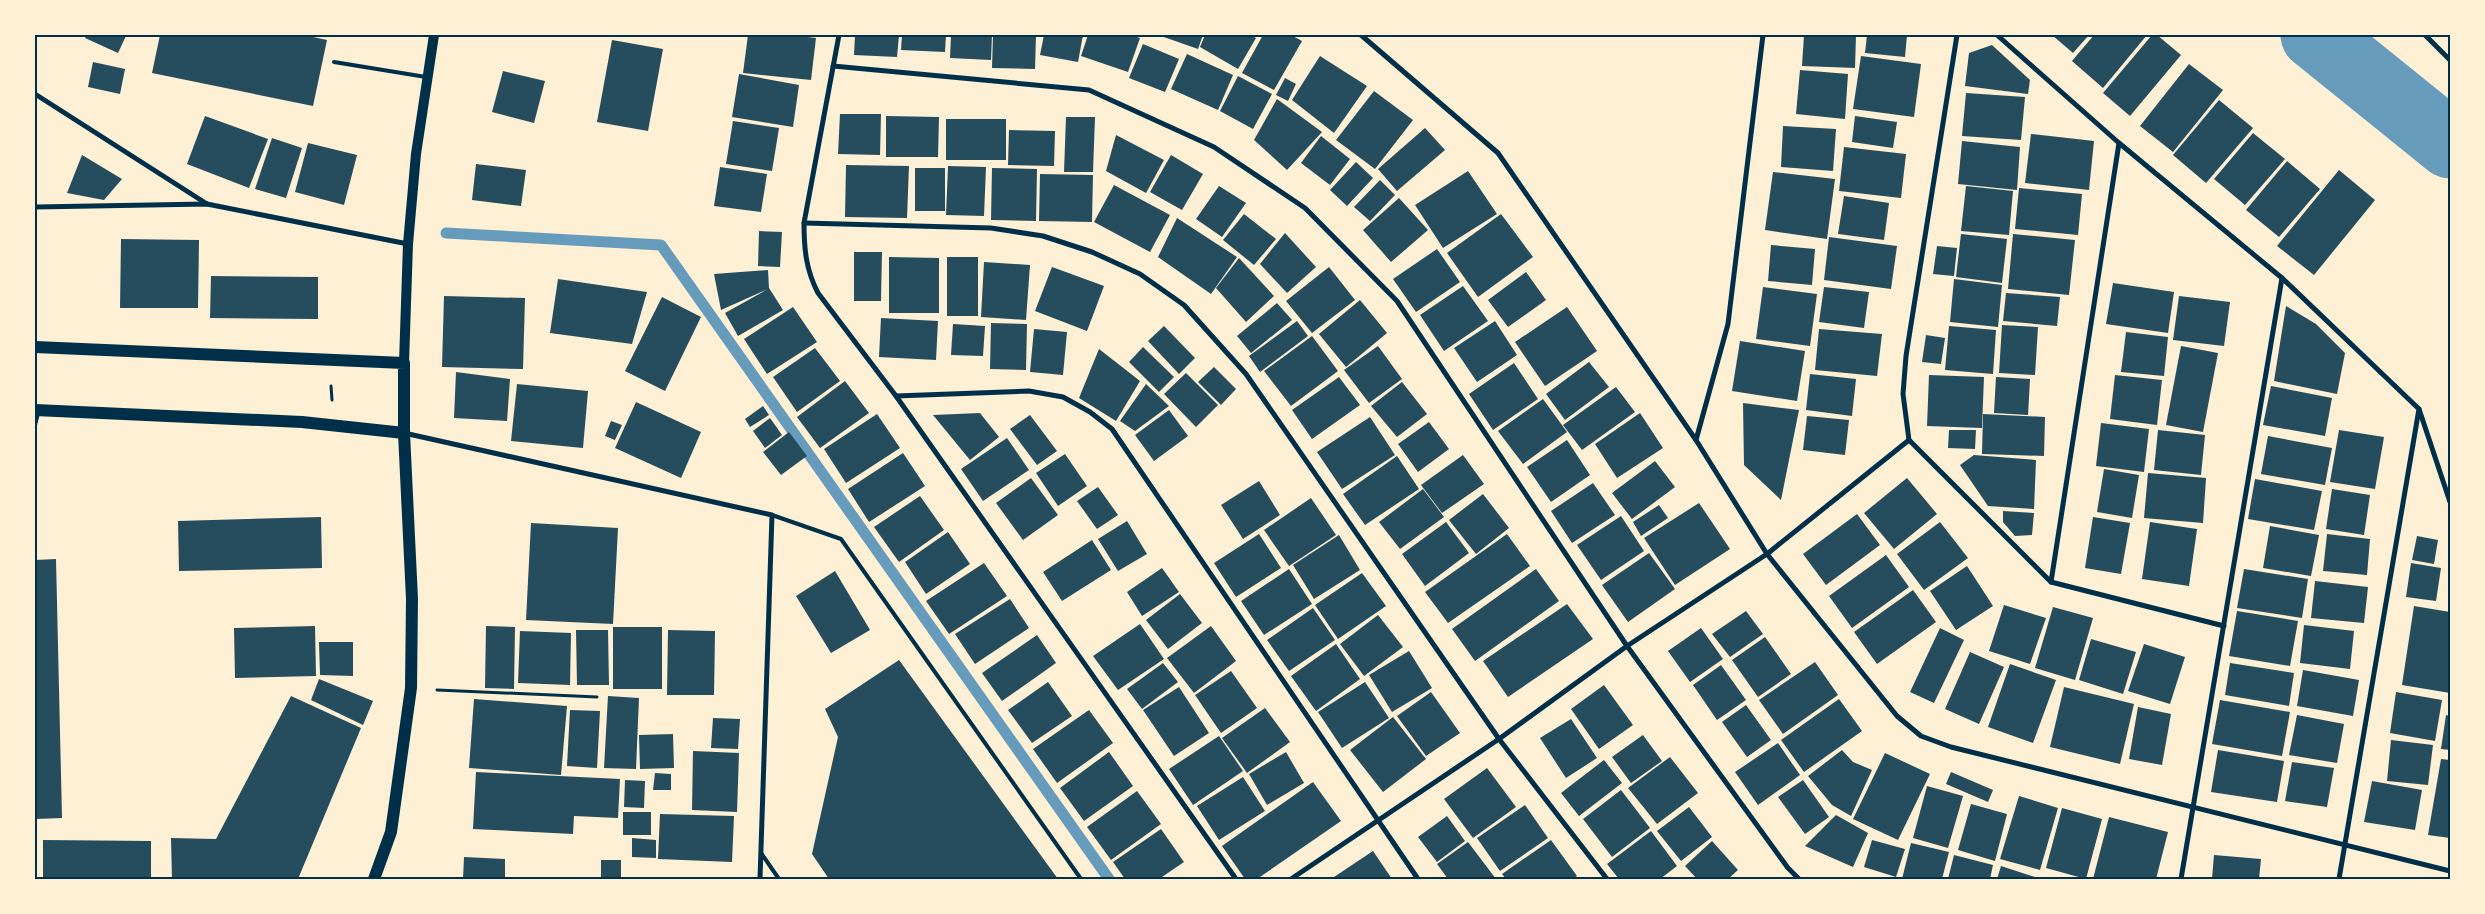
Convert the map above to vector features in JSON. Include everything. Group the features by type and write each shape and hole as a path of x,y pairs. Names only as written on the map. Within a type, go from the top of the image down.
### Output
{"main road":[{"path":"374,879 392,832 411,688 412,599 404,433 408,244 416,154 434,35"},
{"path":"35,347 329,358 404,363"},
{"path":"37,410 334,425 404,433"}],"street":[{"path":"839,35 804,223 804,251 809,277 818,293 896,396 1236,879"},
{"path":"1361,35 1498,153 1696,440 1767,554 1896,716 1921,736 1951,747 2450,871"},
{"path":"1696,440 1728,324 1763,35"},
{"path":"1957,35 1906,356 1903,394 1909,440 2051,582 2224,626"},
{"path":"1997,35 2119,143 2282,278 2419,409 2450,502"},
{"path":"2426,35 2450,60"},
{"path":"833,66 1088,90 1214,146 1305,208 1397,302 1627,646 1782,860 1799,879"},
{"path":"35,94 207,204"},
{"path":"2051,582 2119,143"},
{"path":"35,207 207,204 408,244"},
{"path":"804,223 991,228 1043,236 1092,252 1140,274 1184,305 1246,374 1499,739 1607,879"},
{"path":"2181,879 2282,278"},
{"path":"896,396 1029,391 1063,397 1090,412 1112,429 1376,821 1418,879"},
{"path":"2339,879 2419,409"},
{"path":"404,433 772,515 760,879"},
{"path":"1291,879 1499,739 1627,646 1767,554 1909,440"}],"lane":[{"path":"334,62 428,78"},
{"path":"35,425 37,410"},
{"path":"772,515 841,539 1081,879"},
{"path":"761,853 779,879"}],"path":[{"path":"329,358 334,425"},
{"path":"411,688 597,697"}],"building":[{"path":"87,35 126,36 118,53 85,38"},
{"path":"160,35 304,35 327,40 313,106 152,73"},
{"path":"748,35 791,35 816,38 811,80 743,73"},
{"path":"855,35 899,35 897,57 854,55"},
{"path":"902,35 946,35 945,52 901,50"},
{"path":"951,35 992,35 991,60 950,58"},
{"path":"993,35 1036,35 1035,69 992,68"},
{"path":"1044,35 1083,35 1078,62 1040,55"},
{"path":"1088,35 1130,35 1140,38 1128,72 1081,56"},
{"path":"1158,35 1203,35 1198,49"},
{"path":"1205,35 1251,35 1256,38 1238,69 1200,47"},
{"path":"1263,35 1291,35 1302,41 1274,90 1242,73"},
{"path":"1804,35 1856,35 1855,68 1802,66"},
{"path":"1867,35 1907,35 1905,57 1865,53"},
{"path":"2052,35 2089,35 2073,53"},
{"path":"2094,35 2147,35 2103,88 2072,61"},
{"path":"2152,35 2157,35 2181,55 2130,116 2103,93"},
{"path":"612,40 663,49 648,131 597,122"},
{"path":"1143,44 1179,59 1165,92 1129,78"},
{"path":"1992,45 2030,80 2028,94 1965,86 1969,53"},
{"path":"1187,54 1233,75 1218,110 1171,89"},
{"path":"1320,56 1367,86 1334,133 1292,100"},
{"path":"1861,56 1921,64 1914,117 1853,109"},
{"path":"93,62 125,69 120,94 88,87"},
{"path":"2189,64 2223,90 2173,152 2140,126"},
{"path":"1800,70 1848,74 1845,119 1796,114"},
{"path":"503,71 545,81 534,123 492,112"},
{"path":"739,74 799,85 793,127 732,117"},
{"path":"1238,76 1272,94 1253,129 1220,111"},
{"path":"1285,78 1296,84 1288,101 1276,95"},
{"path":"1374,91 1413,120 1375,169 1336,140"},
{"path":"1966,93 2025,97 2021,140 1962,136"},
{"path":"1277,99 1322,132 1287,170 1254,140"},
{"path":"2219,100 2253,128 2206,183 2173,155"},
{"path":"840,114 881,114 880,155 838,154"},
{"path":"205,116 268,139 249,188 187,164"},
{"path":"886,116 939,117 938,157 886,157"},
{"path":"1855,116 1897,122 1893,148 1852,142"},
{"path":"1066,117 1095,117 1093,172 1064,172"},
{"path":"946,119 1006,119 1006,160 946,160"},
{"path":"733,121 779,128 772,171 726,164"},
{"path":"1783,126 1836,129 1833,171 1781,167"},
{"path":"1425,128 1445,150 1397,191 1378,169"},
{"path":"1009,130 1055,131 1054,166 1008,165"},
{"path":"2253,133 2285,159 2245,205 2214,179"},
{"path":"2031,134 2094,141 2089,190 2025,183"},
{"path":"1116,135 1164,160 1146,193 1106,171"},
{"path":"1321,136 1350,159 1330,185 1301,163"},
{"path":"272,138 302,148 286,198 255,189"},
{"path":"1962,141 2020,147 2017,190 1958,184"},
{"path":"308,143 357,155 344,205 295,192"},
{"path":"1844,147 1906,154 1901,198 1839,191"},
{"path":"82,155 122,179 104,200 67,193"},
{"path":"1171,155 1203,174 1182,210 1150,192"},
{"path":"2287,161 2320,189 2279,237 2246,210"},
{"path":"1356,162 1373,178 1347,206 1330,190"},
{"path":"476,164 526,170 521,206 472,200"},
{"path":"846,165 909,166 907,218 845,217"},
{"path":"948,166 986,167 984,216 946,215"},
{"path":"720,167 767,174 761,212 714,206"},
{"path":"915,168 945,168 945,211 915,211"},
{"path":"992,168 1037,169 1036,221 991,220"},
{"path":"2339,170 2375,200 2314,275 2277,246"},
{"path":"1468,171 1497,214 1443,248 1415,205"},
{"path":"1773,172 1835,179 1827,239 1765,230"},
{"path":"1040,174 1093,175 1092,222 1039,221"},
{"path":"1380,180 1395,195 1370,221 1354,207"},
{"path":"1114,185 1170,215 1150,252 1094,222"},
{"path":"1219,186 1246,203 1222,237 1196,219"},
{"path":"1966,186 2013,191 2009,235 1961,231"},
{"path":"2019,188 2082,194 2078,235 2015,229"},
{"path":"1844,196 1889,203 1884,240 1838,234"},
{"path":"1399,198 1428,230 1391,262 1363,230"},
{"path":"1244,214 1276,239 1254,265 1223,240"},
{"path":"1501,214 1533,257 1478,297 1447,253"},
{"path":"1177,218 1237,257 1211,294 1158,257"},
{"path":"759,231 782,232 780,267 758,266"},
{"path":"1285,233 1316,267 1287,293 1260,264"},
{"path":"1961,234 2007,239 2002,283 1956,277"},
{"path":"2013,234 2075,240 2069,295 2008,289"},
{"path":"1829,237 1897,246 1891,289 1824,280"},
{"path":"121,239 199,240 198,308 120,308"},
{"path":"1771,245 1815,249 1812,285 1768,281"},
{"path":"1937,246 1957,248 1954,276 1933,274"},
{"path":"1437,249 1460,282 1416,312 1393,279"},
{"path":"854,252 882,252 881,301 854,301"},
{"path":"889,257 939,258 939,313 889,313"},
{"path":"947,257 978,257 978,316 947,316"},
{"path":"1239,258 1274,296 1246,322 1216,288"},
{"path":"984,262 1030,265 1026,320 981,317"},
{"path":"1052,267 1104,286 1087,331 1035,311"},
{"path":"1329,267 1355,300 1312,333 1286,301"},
{"path":"768,270 769,288 783,310 738,336 725,313 768,289 721,310 714,274"},
{"path":"1526,272 1546,300 1508,327 1488,300"},
{"path":"211,276 318,277 318,319 210,318"},
{"path":"558,279 647,292 632,344 550,333"},
{"path":"1954,279 2002,285 1998,327 1950,322"},
{"path":"2113,283 2174,292 2168,333 2106,324"},
{"path":"1463,286 1488,321 1444,351 1420,315"},
{"path":"1763,287 1817,294 1810,346 1756,339"},
{"path":"1824,287 1869,292 1864,328 1819,322"},
{"path":"2006,293 2060,297 2057,326 2003,321"},
{"path":"444,296 525,298 523,369 442,367"},
{"path":"2179,296 2230,302 2224,346 2173,340"},
{"path":"662,297 701,317 665,391 625,371"},
{"path":"1360,300 1387,333 1346,367 1319,334"},
{"path":"1277,303 1292,320 1251,353 1237,336"},
{"path":"2286,306 2316,324 2345,353 2337,394 2274,381"},
{"path":"793,307 817,342 767,374 744,339"},
{"path":"1567,307 1597,351 1545,386 1515,342"},
{"path":"881,318 938,321 936,360 879,357"},
{"path":"1297,321 1308,336 1260,372 1249,356"},
{"path":"1495,321 1517,355 1477,382 1454,348"},
{"path":"991,323 1027,324 1026,370 990,369"},
{"path":"953,324 985,326 983,356 951,355"},
{"path":"2002,325 2038,327 2035,375 1999,373"},
{"path":"1164,326 1195,358 1179,374 1148,341"},
{"path":"1949,326 1996,330 1993,374 1945,370"},
{"path":"1034,329 1067,332 1063,375 1030,372"},
{"path":"1819,329 1882,334 1877,376 1815,370"},
{"path":"2126,332 2168,337 2164,376 2121,372"},
{"path":"1926,335 1945,338 1941,364 1922,362"},
{"path":"1312,336 1338,371 1291,406 1264,371"},
{"path":"1740,341 1805,351 1797,401 1732,391"},
{"path":"1378,346 1402,379 1369,403 1344,370"},
{"path":"2181,346 2218,353 2203,432 2166,425"},
{"path":"1143,347 1174,377 1159,392 1129,362"},
{"path":"815,348 840,381 797,412 773,377"},
{"path":"1099,349 1140,381 1116,421 1079,398"},
{"path":"1589,362 1609,387 1565,420 1546,394"},
{"path":"1514,363 1538,399 1493,430 1469,394"},
{"path":"1214,367 1236,389 1221,405 1198,382"},
{"path":"456,372 510,379 507,421 454,418"},
{"path":"1186,373 1218,405 1196,427 1164,394"},
{"path":"1810,374 1856,379 1852,416 1806,410"},
{"path":"1929,375 1984,377 1982,428 1927,426"},
{"path":"2115,375 2162,380 2157,425 2110,419"},
{"path":"1339,377 1360,405 1312,439 1292,410"},
{"path":"1996,377 2030,379 2028,415 1994,413"},
{"path":"845,381 869,413 820,448 797,417"},
{"path":"1402,382 1427,414 1397,437 1371,406"},
{"path":"517,384 588,391 583,448 511,441"},
{"path":"1146,384 1169,406 1135,431 1120,421"},
{"path":"2271,386 2332,398 2325,436 2263,425"},
{"path":"1616,387 1635,412 1582,450 1563,425"},
{"path":"1543,399 1567,432 1523,464 1498,431"},
{"path":"636,402 701,432 681,478 615,448"},
{"path":"1743,403 1799,410 1781,500 1744,465"},
{"path":"763,406 769,415 750,427 745,419"},
{"path":"1169,410 1188,436 1154,461 1135,435"},
{"path":"980,413 999,437 970,460 933,415"},
{"path":"1640,413 1663,448 1617,478 1595,444"},
{"path":"877,414 900,448 846,483 824,449"},
{"path":"1983,414 2045,417 2044,456 1982,454"},
{"path":"1030,415 1057,451 1037,465 1010,429"},
{"path":"1807,416 1849,420 1845,455 1803,450"},
{"path":"1370,417 1395,455 1342,489 1317,452"},
{"path":"770,418 782,435 765,448 753,431"},
{"path":"611,421 622,425 615,440 605,436"},
{"path":"1429,422 1449,449 1418,472 1398,444"},
{"path":"2101,423 2149,429 2144,472 2096,466"},
{"path":"1949,430 1976,430 1975,449 1948,448"},
{"path":"2158,430 2205,435 2201,475 2154,470"},
{"path":"2339,430 2384,437 2375,489 2330,482"},
{"path":"789,432 807,456 781,475 763,452"},
{"path":"2268,436 2332,448 2325,485 2261,474"},
{"path":"1007,438 1029,470 983,501 961,469"},
{"path":"1567,440 1590,475 1551,502 1527,467"},
{"path":"903,453 925,486 869,522 848,489"},
{"path":"1065,454 1087,486 1058,506 1036,473"},
{"path":"1463,455 1484,484 1442,513 1421,485"},
{"path":"1974,455 2036,460 2034,509 1988,506 1960,465"},
{"path":"1397,456 1419,489 1365,525 1343,494"},
{"path":"1655,461 1675,487 1632,519 1612,493"},
{"path":"2104,469 2139,475 2132,518 2097,512"},
{"path":"2148,473 2206,478 2203,523 2144,518"},
{"path":"1031,478 1058,515 1023,540 996,503"},
{"path":"1907,478 1937,514 1894,549 1864,513"},
{"path":"2255,479 2322,491 2314,530 2248,519"},
{"path":"1259,481 1280,515 1243,539 1221,505"},
{"path":"1593,483 1615,515 1572,543 1551,511"},
{"path":"1098,487 1118,515 1097,529 1077,501"},
{"path":"1423,489 1444,517 1400,549 1379,522"},
{"path":"2332,489 2370,495 2364,535 2326,529"},
{"path":"1483,494 1509,528 1476,554 1449,520"},
{"path":"920,496 944,530 899,562 874,527"},
{"path":"1311,498 1336,535 1289,566 1264,530"},
{"path":"1699,503 1730,549 1675,585 1644,538"},
{"path":"1659,505 1668,518 1641,536 1633,522"},
{"path":"2003,511 2034,513 2032,535 2015,536 2003,522"},
{"path":"1857,514 1880,545 1826,585 1803,554"},
{"path":"1621,516 1644,551 1601,580 1577,545"},
{"path":"321,517 322,568 179,571 178,521"},
{"path":"2093,517 2130,523 2121,574 2085,568"},
{"path":"1127,521 1147,554 1118,571 1098,539"},
{"path":"1446,522 1469,553 1425,586 1402,554"},
{"path":"1940,522 1968,558 1924,590 1897,554"},
{"path":"2150,522 2197,529 2189,586 2142,579"},
{"path":"531,523 618,528 613,624 526,620"},
{"path":"2270,526 2319,535 2311,576 2263,568"},
{"path":"948,532 970,564 926,594 905,562"},
{"path":"1259,534 1281,568 1236,597 1214,563"},
{"path":"1507,534 1530,566 1448,623 1425,592"},
{"path":"2327,534 2370,539 2367,575 2323,571"},
{"path":"1339,535 1360,570 1314,599 1293,565"},
{"path":"2417,536 2438,540 2434,564 2412,560"},
{"path":"1092,540 1111,570 1062,601 1043,572"},
{"path":"1649,553 1675,589 1628,622 1602,585"},
{"path":"1886,555 1909,587 1852,628 1829,596"},
{"path":"56,559 62,818 35,819 35,560"},
{"path":"984,563 1007,596 949,634 926,601"},
{"path":"2411,563 2441,568 2436,601 2406,597"},
{"path":"1967,566 1993,606 1956,630 1930,591"},
{"path":"1162,568 1179,592 1142,616 1127,592"},
{"path":"1289,569 1312,604 1264,635 1241,601"},
{"path":"1536,569 1559,601 1475,661 1452,629"},
{"path":"2244,569 2308,579 2302,618 2237,608"},
{"path":"835,571 870,630 831,653 796,596"},
{"path":"1362,573 1386,606 1338,639 1315,605"},
{"path":"2315,581 2368,587 2364,623 2311,618"},
{"path":"1913,590 1936,622 1877,664 1854,632"},
{"path":"1180,594 1202,623 1168,649 1146,620"},
{"path":"1010,599 1029,628 975,664 955,634"},
{"path":"1567,604 1593,639 1508,697 1483,661"},
{"path":"2004,605 2046,618 2030,664 1989,651"},
{"path":"2414,606 2450,612 2450,693 2402,685"},
{"path":"2053,607 2093,618 2075,680 2035,668"},
{"path":"1313,608 1335,640 1289,671 1267,640"},
{"path":"1746,611 1763,634 1730,657 1712,634"},
{"path":"2237,611 2298,621 2290,666 2229,656"},
{"path":"1378,615 1403,647 1364,676 1340,644"},
{"path":"1140,624 1164,659 1118,690 1093,656"},
{"path":"2304,625 2354,631 2350,669 2300,663"},
{"path":"315,626 316,676 235,678 234,628"},
{"path":"486,626 515,627 514,689 485,688"},
{"path":"1211,626 1236,661 1194,693 1167,658"},
{"path":"613,627 662,627 662,689 613,689"},
{"path":"1701,628 1723,659 1690,682 1668,651"},
{"path":"1940,628 1964,640 1934,703 1910,692"},
{"path":"576,630 608,630 609,685 577,685"},
{"path":"668,630 715,631 714,695 667,695"},
{"path":"520,631 571,633 570,685 518,683"},
{"path":"1037,635 1056,663 1002,701 982,673"},
{"path":"1765,637 1791,674 1758,697 1732,660"},
{"path":"2091,639 2136,652 2123,694 2079,680"},
{"path":"319,642 353,642 353,676 320,675"},
{"path":"1336,644 1360,679 1316,711 1291,676"},
{"path":"2144,644 2185,657 2170,704 2128,691"},
{"path":"1409,651 1432,688 1392,712 1369,675"},
{"path":"1970,652 2004,667 1979,724 1945,709"},
{"path":"899,660 1058,879 829,879 812,854 838,737 825,709"},
{"path":"1815,662 1838,695 1783,734 1759,700"},
{"path":"1163,663 1178,682 1142,709 1127,689"},
{"path":"2230,663 2294,673 2289,706 2225,695"},
{"path":"2010,664 2056,680 2033,743 1988,727"},
{"path":"1721,665 1746,700 1717,720 1693,685"},
{"path":"2303,670 2359,680 2353,716 2297,706"},
{"path":"1231,671 1257,708 1221,733 1195,695"},
{"path":"319,679 373,701 363,725 311,700"},
{"path":"1048,682 1072,716 1032,743 1008,710"},
{"path":"1365,682 1389,718 1342,748 1318,712"},
{"path":"1604,685 1633,725 1599,749 1571,709"},
{"path":"1179,687 1209,733 1174,756 1143,710"},
{"path":"2064,687 2134,704 2120,764 2050,747"},
{"path":"1431,692 1460,733 1426,756 1397,716"},
{"path":"2396,692 2442,700 2435,741 2390,733"},
{"path":"291,696 361,728 298,879 172,879 171,838 216,839"},
{"path":"608,696 639,698 636,769 604,768"},
{"path":"474,699 567,706 561,775 469,768"},
{"path":"1839,699 1862,731 1804,772 1781,740"},
{"path":"2220,700 2290,712 2282,756 2212,744"},
{"path":"1746,705 1771,740 1747,757 1722,722"},
{"path":"2138,707 2171,714 2162,765 2129,759"},
{"path":"1265,708 1290,742 1247,773 1222,738"},
{"path":"570,710 600,711 597,768 567,766"},
{"path":"1089,710 1113,743 1057,783 1033,749"},
{"path":"2297,715 2344,724 2337,763 2289,755"},
{"path":"2446,715 2450,716 2450,750 2441,749"},
{"path":"1393,717 1426,759 1383,792 1350,750"},
{"path":"713,718 740,719 738,749 711,748"},
{"path":"1571,719 1597,758 1566,778 1540,738"},
{"path":"673,734 674,768 640,769 639,735"},
{"path":"1643,735 1662,761 1631,783 1612,757"},
{"path":"1219,736 1243,771 1193,805 1169,769"},
{"path":"2391,740 2433,745 2428,785 2387,781"},
{"path":"1778,743 1800,775 1758,805 1735,772"},
{"path":"1842,750 1853,762 1872,770 1851,816 1832,805 1808,776"},
{"path":"2218,750 2284,761 2277,802 2211,792"},
{"path":"693,751 739,753 737,812 692,810"},
{"path":"1109,752 1133,786 1084,821 1060,788"},
{"path":"1286,752 1304,783 1267,805 1249,774"},
{"path":"1885,753 1930,774 1898,840 1853,819"},
{"path":"1670,757 1698,793 1657,824 1628,788"},
{"path":"2441,759 2450,760 2450,838 2428,835"},
{"path":"1604,760 1622,783 1579,816 1561,793"},
{"path":"2292,762 2334,768 2327,807 2285,801"},
{"path":"1487,768 1516,807 1473,838 1444,799"},
{"path":"476,772 620,779 618,818 574,816 573,834 473,829"},
{"path":"1951,772 1993,790 1988,802 1946,784"},
{"path":"655,773 671,774 671,790 653,790"},
{"path":"1243,777 1265,811 1219,840 1197,806"},
{"path":"625,780 645,781 644,808 624,807"},
{"path":"1803,780 1829,817 1805,834 1778,797"},
{"path":"2372,781 2422,790 2415,830 2364,822"},
{"path":"1313,782 1341,821 1257,879 1245,879 1222,846"},
{"path":"1927,786 1963,796 1948,848 1913,838"},
{"path":"1621,790 1650,828 1612,857 1583,819"},
{"path":"1137,791 1161,824 1111,860 1087,827"},
{"path":"2019,796 2058,808 2040,870 2000,859"},
{"path":"1971,804 2007,814 1995,861 1958,850"},
{"path":"1525,805 1548,838 1500,871 1477,838"},
{"path":"1689,807 1712,837 1681,861 1657,831"},
{"path":"2062,808 2102,819 2086,879 2046,868"},
{"path":"623,812 651,812 651,835 623,835"},
{"path":"660,814 734,816 732,862 658,859"},
{"path":"1836,815 1868,833 1853,867 1805,846"},
{"path":"1447,816 1465,841 1437,862 1418,837"},
{"path":"2109,817 2168,832 2156,879 2093,879"},
{"path":"1161,829 1184,862 1159,879 1125,879 1113,862"},
{"path":"1651,831 1677,866 1660,879 1619,879 1607,864"},
{"path":"632,838 656,840 656,858 632,857"},
{"path":"43,840 151,841 151,879 43,879"},
{"path":"1551,840 1577,876 1572,879 1506,879 1502,874"},
{"path":"1872,840 1905,849 1896,877 1864,867"},
{"path":"1712,841 1738,870 1728,879 1697,879 1685,866"},
{"path":"1468,842 1496,879 1448,879 1437,864"},
{"path":"1911,843 1949,852 1942,879 1902,879"},
{"path":"1373,851 1392,879 1331,879"},
{"path":"1954,855 1993,865 1990,879 1948,879"},
{"path":"2214,855 2261,859 2259,879 2212,879"},
{"path":"464,857 505,859 505,879 463,879"},
{"path":"601,860 621,860 621,879 601,879"},
{"path":"2001,866 2038,878 2038,879 1997,879"}],"waterway":[{"path":"2315,35 2450,144"},
{"path":"446,233 661,245 1109,879"}]}
